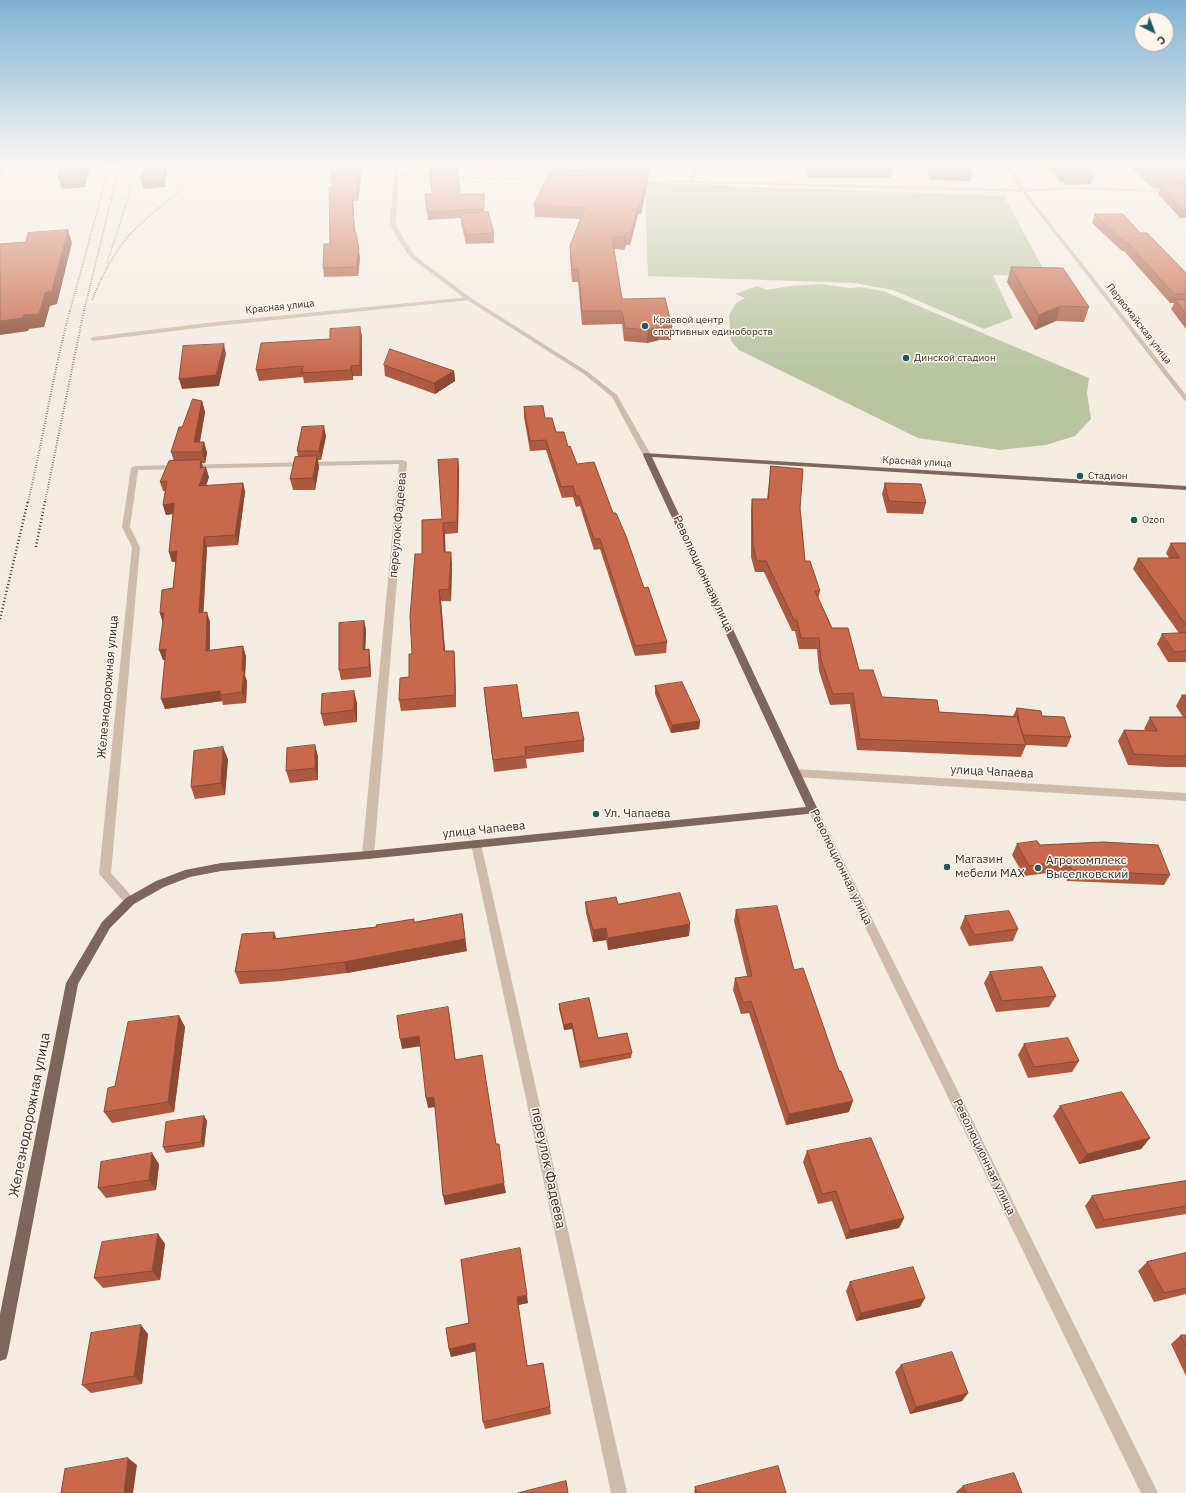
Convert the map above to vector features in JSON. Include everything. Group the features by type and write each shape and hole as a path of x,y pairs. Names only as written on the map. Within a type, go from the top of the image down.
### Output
{"main road":[{"name":"Красная улица","path":"647,456 1186,488"},
{"name":"Революционная улица","path":"647,456 813,810"},
{"name":"улица Чапаева","path":"160,884 189,873 221,867 368,855 813,810"},
{"name":"Железнодорожная улица","path":"0,1353 72,983 106,925 130,901 160,884"}],"street":[{"name":"Революционная улица","path":"398,234 413,257 469,299 586,373 615,396 647,456"},
{"name":"Первомайская улица","path":"1056,234 1186,399"},
{"name":"Красная улица","path":"93,339 206,325 469,299"},
{"name":"переулок Фадеева","path":"135,468 403,462 368,855"},
{"name":"Железнодорожная улица","path":"130,901 105,874 136,547 126,527 135,468"},
{"name":"улица Чапаева","path":"796,773 1186,796"},
{"name":"Революционная улица","path":"813,810 1150,1493"},
{"name":"переулок Фадеева","path":"476,844 619,1493"}],"green space":[{"path":"647,234 1024,234 1047,276 993,275 1013,318 984,329 893,290 854,283 648,276"},
{"path":"820,284 850,288 860,287 883,291 1089,378 1087,393 1091,419 1075,436 1046,445 1000,450 918,438 739,350 731,341 729,315 736,303 745,298 735,294 757,286 767,290 790,286"}],"building":[{"path":"28,234 67,234 52,291 45,293 39,314 24,315 23,318 0,321 0,244 26,242"},
{"path":"330,234 356,234 359,250 356,267 323,268 324,244 330,244"},
{"path":"466,234 485,234 466,235"},
{"path":"575,234 626,234 625,237 612,237 622,299 665,298 672,327 660,327 648,330 625,328 622,311 582,311 578,269 572,270 570,246"},
{"path":"1116,234 1148,234 1186,273 1186,294 1174,294 1127,242 1125,242"},
{"path":"1011,267 1063,268 1089,307 1060,306 1039,315"},
{"path":"1175,299 1186,300 1186,313"},
{"path":"360,327 360,365 351,366 351,370 302,373 303,366 256,370 261,343 330,339 330,329"},
{"path":"224,344 216,375 179,379 183,346"},
{"path":"390,349 454,371 434,383 384,365"},
{"path":"193,399 202,401 194,442 204,442 202,452 171,452 179,427 182,427"},
{"path":"543,406 545,418 552,418 556,432 564,432 568,447 570,446 577,464 594,462 613,513 616,513 626,536 644,588 648,587 667,642 635,646 600,539 594,539 579,496 576,496 573,486 561,487 546,440 530,441 524,407"},
{"path":"324,426 319,451 297,451 302,427"},
{"path":"317,456 313,478 290,479 295,457"},
{"path":"458,459 457,522 443,523 444,552 451,552 449,589 439,590 444,651 454,651 455,695 399,700 400,678 409,677 409,654 412,654 410,617 415,554 422,554 422,520 442,519 438,460"},
{"path":"201,460 200,468 206,467 199,486 243,483 235,535 204,537 199,613 207,612 206,651 243,646 242,671 244,671 242,692 220,695 220,691 161,699 166,649 159,650 164,613 160,613 162,590 173,588 177,551 169,552 174,503 163,505 167,481 160,482 169,461"},
{"path":"771,466 803,469 800,508 805,561 810,561 820,591 815,591 832,628 848,628 859,670 873,670 882,697 937,700 939,712 1017,717 1026,745 860,739 853,693 833,694 821,660 819,638 801,638 797,620 794,620 766,561 757,561 753,546 752,499 768,499"},
{"path":"885,483 921,484 926,503 889,501"},
{"path":"1171,543 1186,543 1186,625 1138,558 1179,558"},
{"path":"364,621 363,650 369,649 369,667 339,670 339,623"},
{"path":"1186,633 1186,651 1174,652 1162,634"},
{"path":"682,682 700,721 672,725 655,686"},
{"path":"517,685 522,718 578,712 584,740 525,747 526,756 493,760 484,688"},
{"path":"354,691 354,710 321,714 322,694"},
{"path":"1182,695 1186,695 1186,701"},
{"path":"1017,708 1041,711 1042,716 1064,717 1071,737 1023,735"},
{"path":"1150,717 1186,717 1186,756 1134,754 1124,730 1157,731"},
{"path":"315,745 315,768 286,771 287,748"},
{"path":"223,747 221,783 191,787 194,751"},
{"path":"1037,841 1040,845 1103,842 1158,845 1170,875 1072,870 1068,861 1029,866 1017,844"},
{"path":"680,893 690,924 608,938 606,928 593,930 585,902 616,897 618,904"},
{"path":"777,906 794,970 803,968 839,1071 841,1071 853,1101 789,1114 751,1001 743,1003 735,978 752,976 736,910"},
{"path":"1009,911 1018,929 974,935 965,916"},
{"path":"462,914 465,939 344,962 278,970 235,972 242,934 274,932 273,939 377,927 376,925 414,919 414,922"},
{"path":"1042,967 1056,996 1002,1001 990,972"},
{"path":"589,998 598,1038 627,1033 632,1053 580,1062 572,1023 564,1025 559,1004"},
{"path":"448,1007 455,1060 482,1055 496,1144 499,1144 504,1183 443,1196 434,1097 426,1098 419,1036 400,1039 397,1016"},
{"path":"179,1016 168,1102 104,1112 108,1088 115,1086 128,1022"},
{"path":"1068,1038 1079,1061 1034,1067 1024,1044"},
{"path":"1122,1092 1150,1138 1087,1154 1060,1106"},
{"path":"204,1116 201,1142 163,1147 166,1122"},
{"path":"871,1138 904,1218 850,1230 836,1191 822,1194 807,1151"},
{"path":"152,1153 149,1180 98,1188 101,1162"},
{"path":"1186,1181 1186,1206 1104,1220 1092,1196"},
{"path":"158,1234 152,1271 94,1278 102,1242"},
{"path":"520,1248 527,1295 517,1297 527,1366 543,1363 550,1407 483,1422 475,1343 449,1349 446,1328 469,1323 461,1260"},
{"path":"1186,1253 1186,1288 1164,1293 1147,1262"},
{"path":"913,1267 925,1298 861,1313 850,1282"},
{"path":"141,1325 134,1376 82,1385 91,1333"},
{"path":"1181,1335 1186,1335 1186,1346"},
{"path":"952,1352 968,1393 916,1407 901,1365"},
{"path":"128,1458 124,1493 61,1493 65,1469"},
{"path":"778,1466 786,1493 697,1493 695,1487"},
{"path":"1014,1473 1022,1493 966,1493 963,1486"},
{"path":"566,1481 568,1493 518,1493"}],"railway":[{"path":"70,311 91,234"},
{"path":"84,311 103,234"},
{"path":"107,263 117,234"},
{"path":"92,300 109,264 131,234"},
{"path":"28,502 58,358 70,310"},
{"path":"45,502 84,310"},
{"path":"0,619 28,501"},
{"path":"36,547 45,501"}],"place":[{"name":"Краевой центр спортивных единоборств","path":"645,326"},
{"name":"Динской стадион","path":"906,358"},
{"name":"Стадион","path":"1080,476"},
{"name":"Ozon","path":"1134,520"},
{"name":"Ул. Чапаева","path":"596,814"},
{"name":"Магазин мебели MAX","path":"947,867"},
{"name":"Агрокомплекс Выселковский","path":"1038,868"}]}
